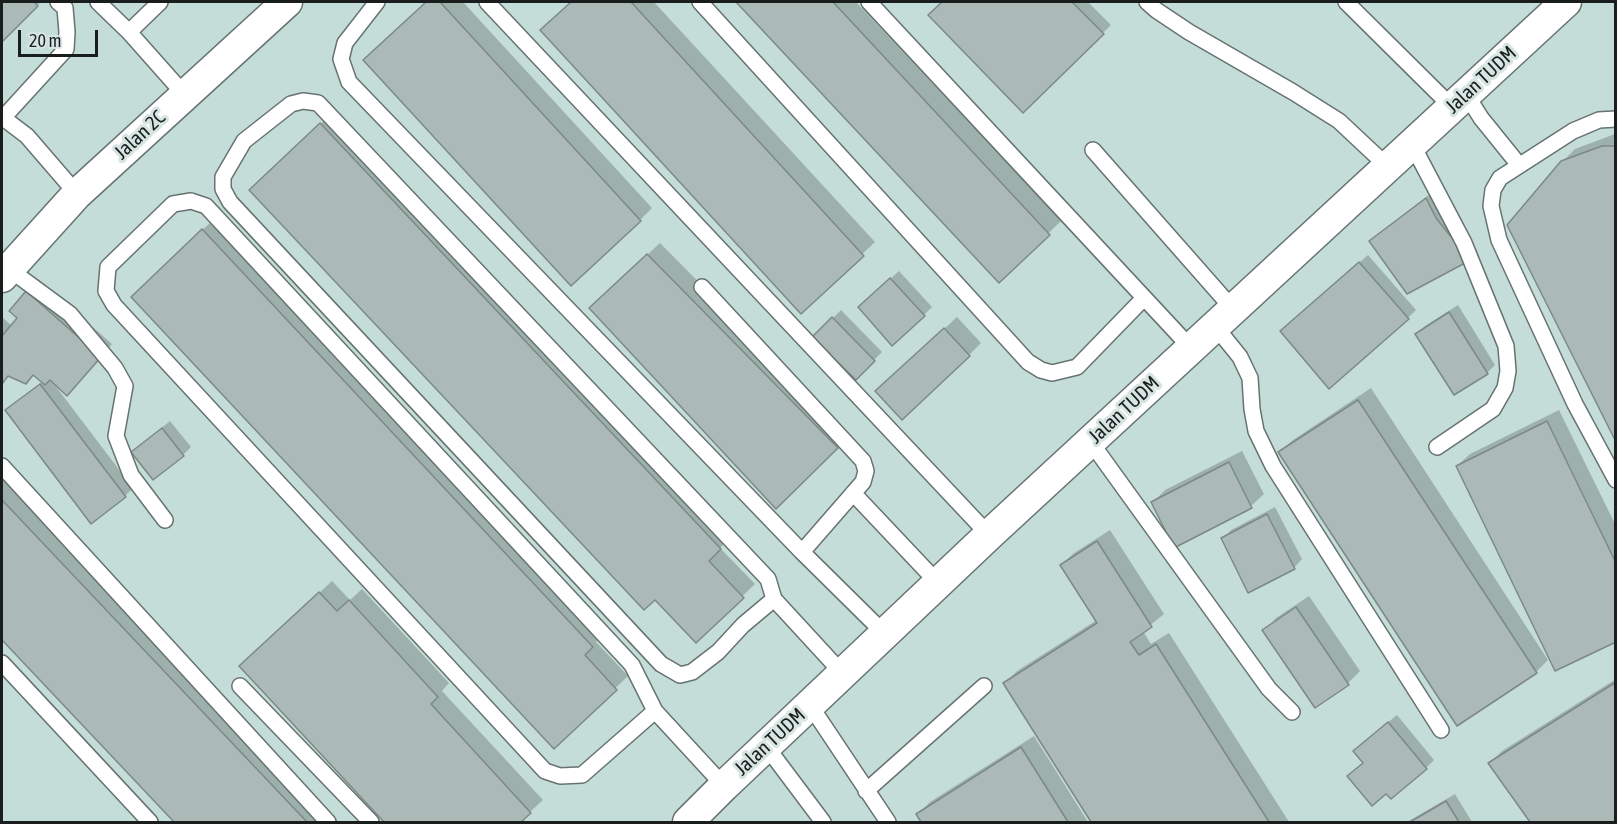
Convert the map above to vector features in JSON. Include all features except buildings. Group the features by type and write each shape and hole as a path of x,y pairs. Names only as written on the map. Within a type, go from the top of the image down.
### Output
{"street":[{"name":"Jalan 2C","path":"4,272 77,194 287,2"},
{"name":"Jalan TUDM","path":"688,822 989,535 1566,2"}],"lane":[{"path":"58,2 65,8 66,49 2,117 27,136 77,194"},
{"path":"98,2 129,32 184,94"},
{"path":"129,32 160,2"},
{"path":"378,2 345,43 341,59 349,82 802,552 885,634"},
{"path":"487,2 989,535"},
{"path":"700,2 1028,362 1041,370 1052,373 1077,367 1144,298"},
{"path":"869,2 1191,348"},
{"path":"1147,2 1189,32 1293,92 1339,122 1387,166"},
{"path":"1346,2 1481,118 1519,165"},
{"path":"774,599 743,625 718,652 692,672 680,675 661,664 230,202 223,189 223,177 244,141 291,104 303,101 318,104 768,579 774,599 843,674"},
{"path":"1616,119 1599,120 1573,130 1500,178 1493,190 1491,206 1498,240 1575,404 1616,480"},
{"path":"1412,144 1464,243 1506,346 1508,371 1505,388 1493,409 1437,447"},
{"path":"1093,150 1224,317 1250,378 1256,431 1273,466 1442,730"},
{"path":"655,711 582,775 560,776 545,771 114,305 106,291 108,267 172,204 191,201 206,206 632,665 655,711 724,786"},
{"path":"4,272 70,314 115,368 125,386 116,436 130,475 165,520"},
{"path":"702,286 863,461 866,471 863,482 802,552"},
{"path":"1090,441 1269,689 1292,712"},
{"path":"2,466 328,822"},
{"path":"853,493 938,583"},
{"path":"2,663 150,822"},
{"path":"240,686 371,822"},
{"path":"866,791 984,686"},
{"path":"810,705 888,822"},
{"path":"766,746 823,822"}],"shaded area":[{"path":"2,2 1615,2 1615,822 2,822"}]}
